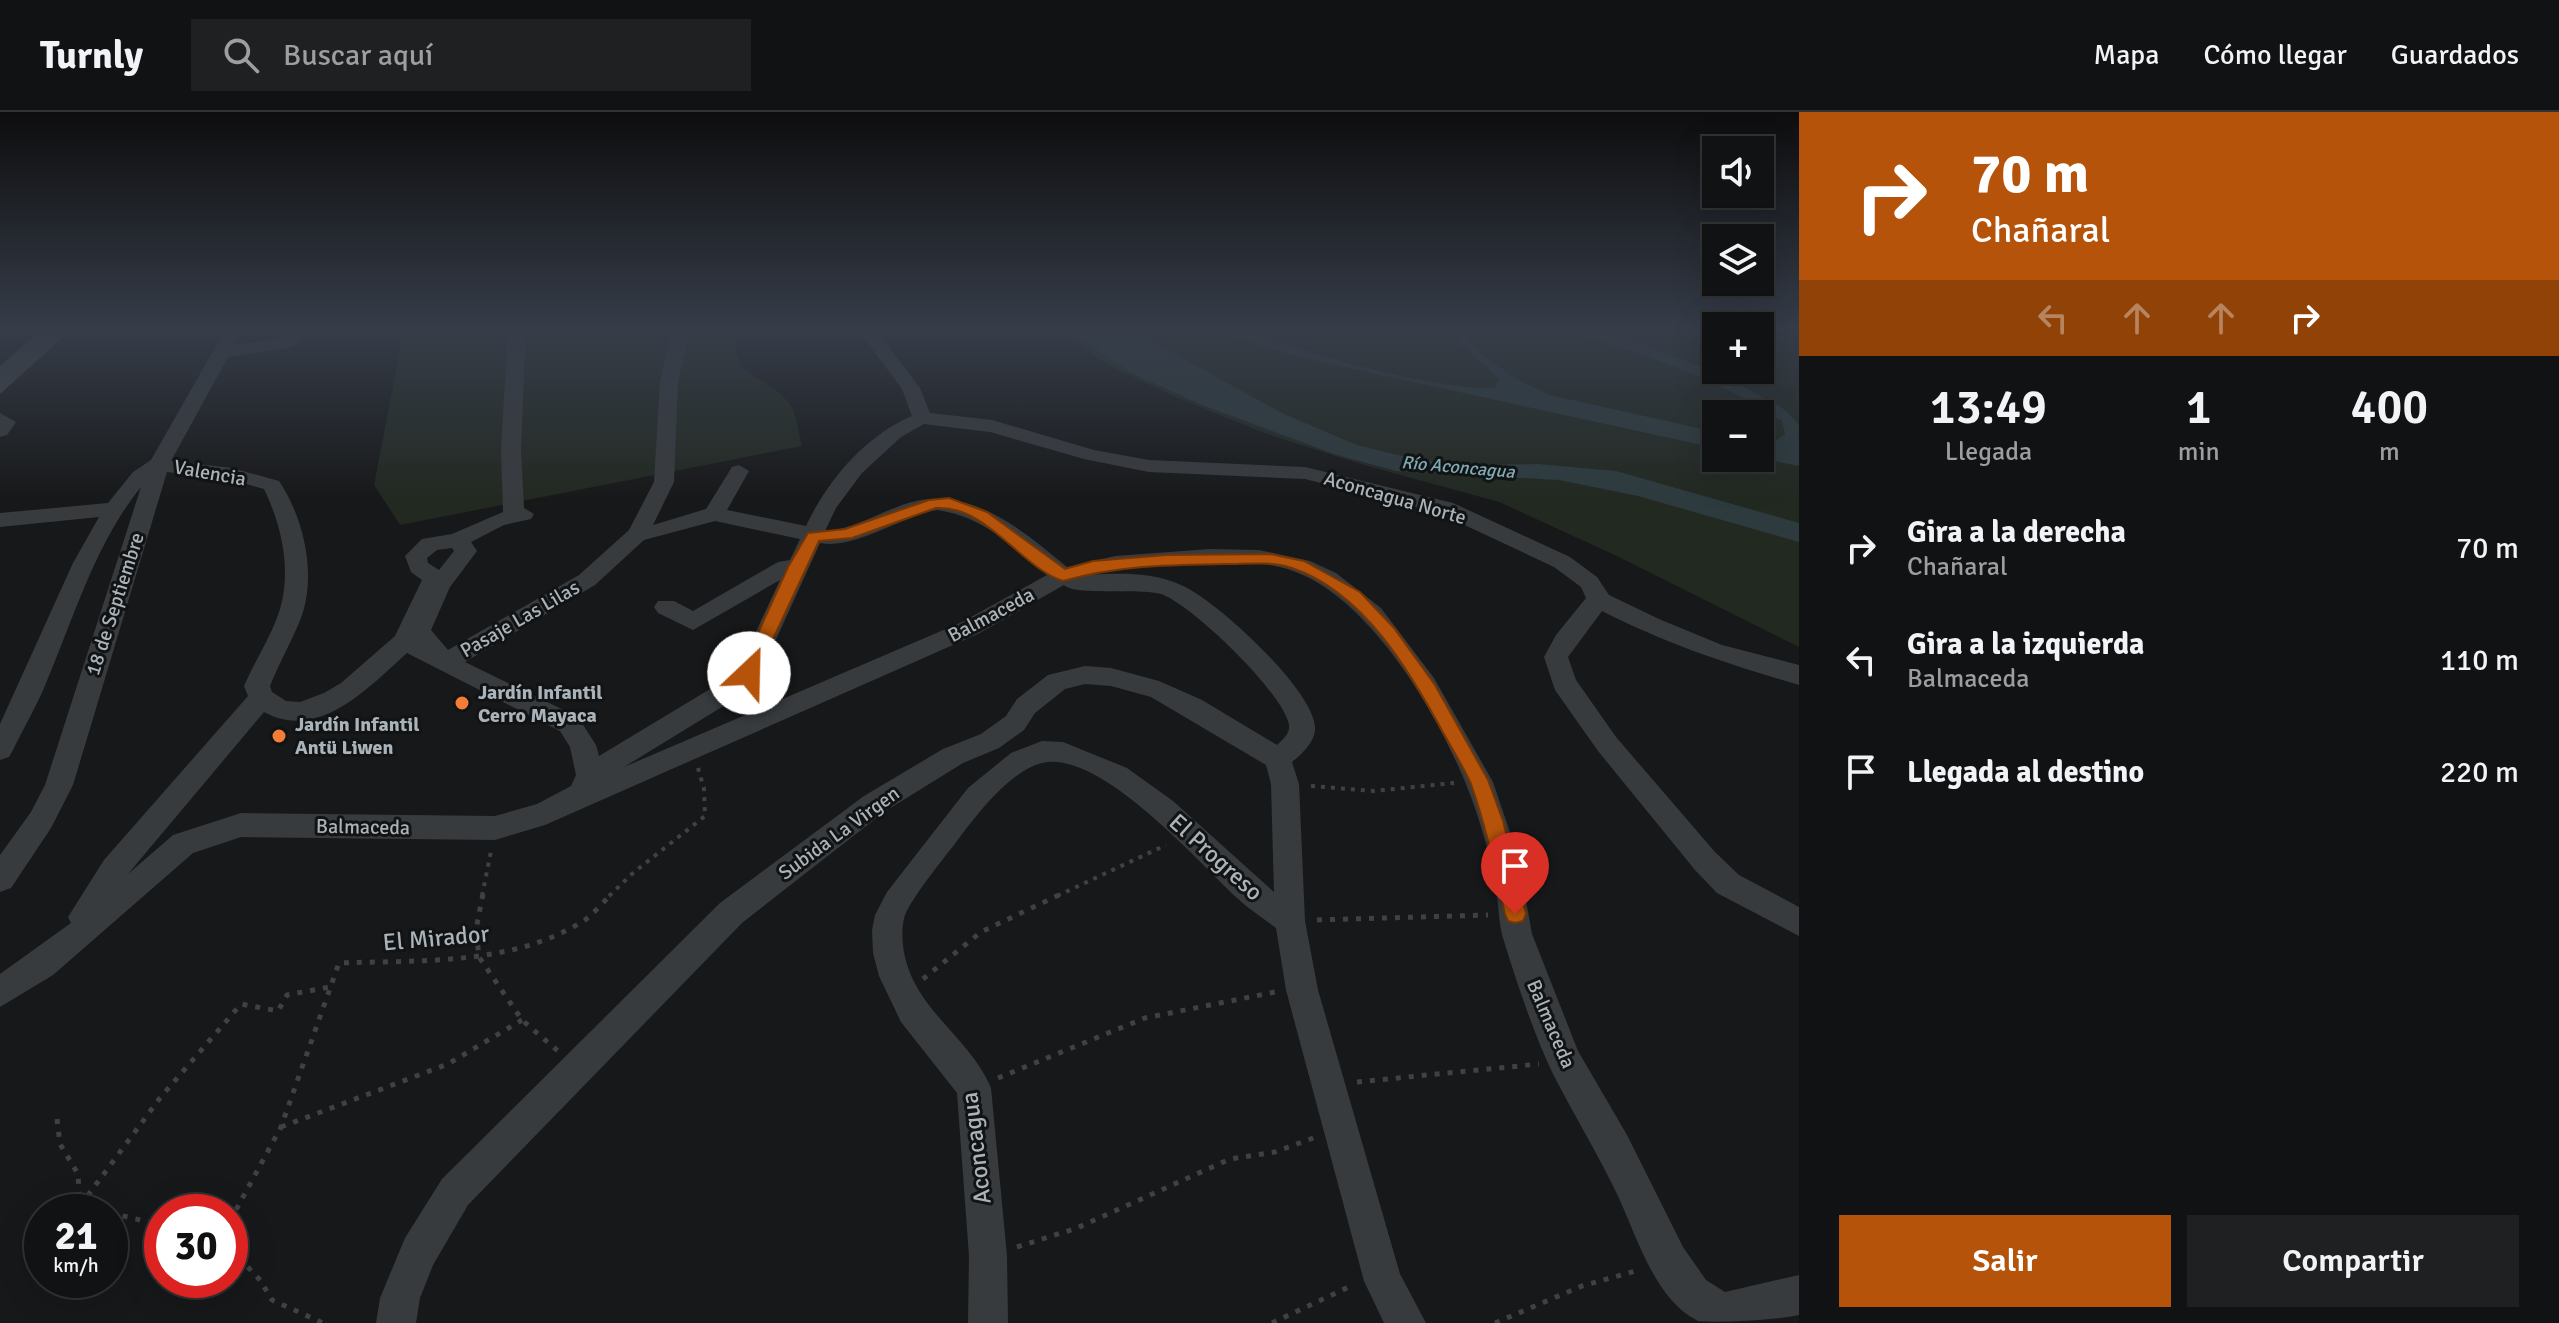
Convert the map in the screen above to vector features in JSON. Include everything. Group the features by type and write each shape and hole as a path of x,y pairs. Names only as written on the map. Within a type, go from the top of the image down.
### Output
{"street":[{"name":"18 de Septiembre","path":"0,879 41,820 59,785 159,464 203,387"},
{"path":"261,698 285,711 316,708 347,693 405,641 434,578 420,570 415,563 416,556 430,544 457,540 497,520 518,515 511,450 514,387"},
{"path":"638,534 664,482 669,387"},
{"path":"405,641 569,724 583,745 586,784 739,684 749,673 796,567 814,536 825,508 841,484 887,441 922,418 910,387"},
{"name":"Aconcagua Norte","path":"922,418 992,426 1091,455 1149,466 1305,473 1446,508 1562,562 1589,582 1598,599"},
{"path":"0,419 6,422 0,431"},
{"name":"Valencia","path":"0,750 31,689 71,590 115,509 140,473 159,464 232,474 272,485 282,502 296,573 293,606 257,686 261,698 114,869 61,950"},
{"path":"714,514 739,471"},
{"name":"Pasaje Las Lilas","path":"445,663 587,580 638,534 660,531 714,514 814,536 847,534 919,506 949,502 982,515 1053,582"},
{"path":"0,520 115,509"},
{"path":"445,663 418,631 440,584 466,551 457,540"},
{"name":"Balmaceda","path":"0,992 61,950 183,844 217,831 241,825 495,828 545,813 586,784 693,751 970,628 1053,582 1093,566 1232,558 1270,559 1311,569 1354,596 1388,632 1429,690 1479,780 1493,821 1527,968 1565,1061 1614,1148 1669,1261 1692,1294 1721,1313 1799,1295"},
{"path":"666,607 693,622 786,567 796,567"},
{"path":"1053,582 1146,583 1170,589 1200,605 1285,692 1296,709 1302,726 1297,743 1281,772 1290,921 1302,990 1383,1281 1406,1323"},
{"path":"1799,676 1785,668 1737,659 1703,647 1598,599 1564,638 1556,657 1564,683 1607,744 1705,861 1728,884 1799,922"},
{"name":"Subida La Virgen","path":"396,1323 400,1298 419,1252 455,1192 731,913 874,804 953,756 990,741 1015,723 1026,706 1057,682 1085,675 1111,677 1159,690 1193,707 1281,772"},
{"name":"El Progreso","path":"902,995 888,955 890,915 961,812 1026,759 1044,750 1061,751 1106,769 1149,796 1247,887 1290,921"},
{"name":"Aconcagua","path":"902,995 914,1015 974,1088 988,1256 988,1323"}],"path":[{"name":"El Mirador","path":"245,1194 281,1127 339,963 479,957 543,940 586,919 633,873 705,816 704,789 693,751"},
{"path":"1281,772 1374,791 1479,780"},
{"path":"495,828 476,929 479,957 522,1020 578,1068"},
{"path":"902,995 981,932 1191,833"},
{"path":"1290,921 1515,914"},
{"path":"89,1194 160,1098 241,1004 278,1011 287,995 330,987"},
{"path":"974,1088 1145,1018 1256,993 1302,990"},
{"path":"281,1127 448,1064 522,1020"},
{"path":"1326,1085 1565,1061"},
{"path":"57,1119 60,1144 78,1174 79,1194"},
{"path":"988,1256 1077,1228 1230,1159 1275,1152 1339,1130"},
{"path":"1495,1323 1582,1286 1669,1261"},
{"path":"248,1267 272,1300 323,1323"},
{"path":"1272,1323 1382,1272"}],"shaded area":[{"path":"393,387 771,387 792,408 802,446 400,525 374,485"},
{"path":"1153,387 1799,387 1799,647 1617,556 1499,502 1364,465 1267,434"}],"water":[{"name":"Río Aconcagua","path":"1162,387 1234,387 1284,414 1357,445 1415,459 1467,465 1538,464 1616,471 1799,523 1799,542 1638,496 1559,480 1396,471 1334,454 1202,405"},
{"path":"1434,387 1532,387 1550,395 1702,429 1702,445"},
{"path":"1720,387 1744,387 1768,400 1747,400"},
{"path":"1774,403 1799,425 1799,466 1774,461 1774,440 1785,434 1782,421 1774,416"}],"place":[{"name":"Jardín Infantil Cerro Mayaca","path":"462,703"},
{"name":"Jardín Infantil Antü Liwen","path":"279,736"}],"route":[{"path":"749,673 796,567 814,536 828,538 847,534 934,503 949,502 982,515 1063,576 1093,566 1166,560 1270,559 1298,564 1354,596 1388,632 1429,690 1479,780 1493,821 1515,914"}]}
